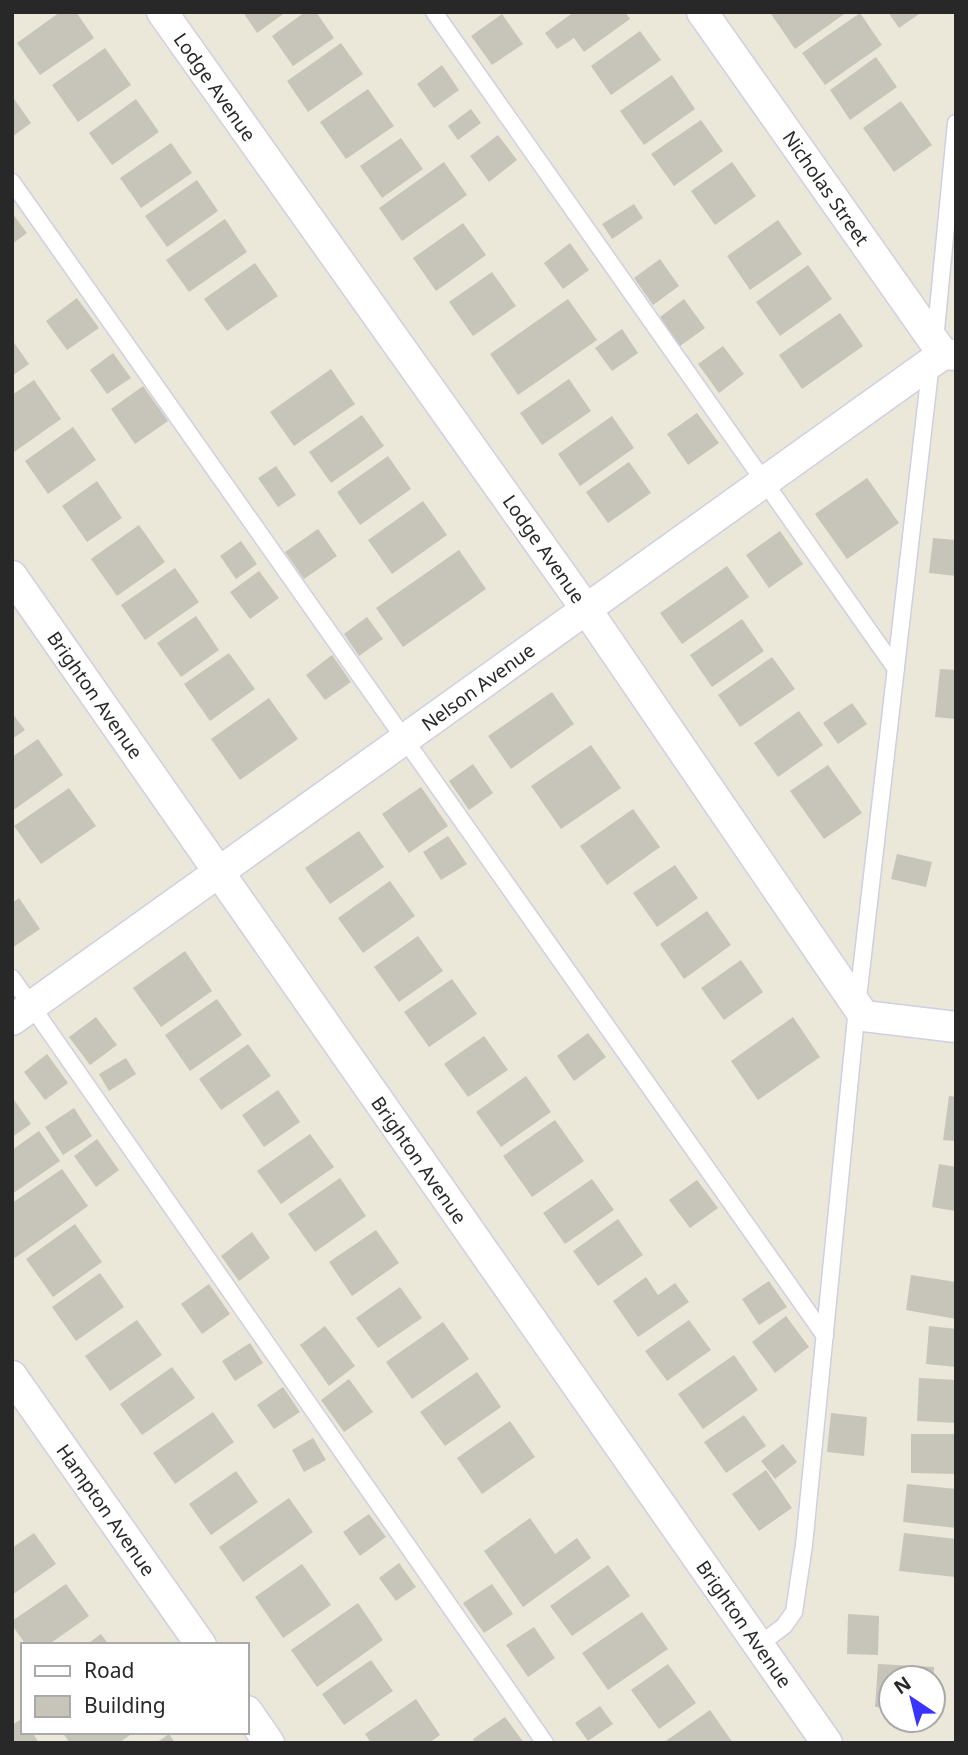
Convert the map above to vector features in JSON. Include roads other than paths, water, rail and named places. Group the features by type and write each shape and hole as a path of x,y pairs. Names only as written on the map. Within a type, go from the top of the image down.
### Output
{"street":[{"name":"Lodge Avenue","path":"162,12 586,609 857,1007"},
{"name":"Nicholas Street","path":"702,12 941,353"},
{"name":"Nelson Avenue","path":"22,1013 941,353"},
{"name":"Brighton Avenue","path":"12,576 827,1743"},
{"path":"857,1007 864,1016 956,1027"},
{"name":"Hampton Avenue","path":"12,1376 200,1643"},
{"path":"248,1712 269,1743"}],"lane":[{"path":"434,12 896,669"},
{"path":"759,1646 784,1626 794,1612 804,1545 857,1007 896,669 941,353 956,123"},
{"path":"12,182 825,1336"},
{"path":"12,978 22,1013 545,1743"}]}
